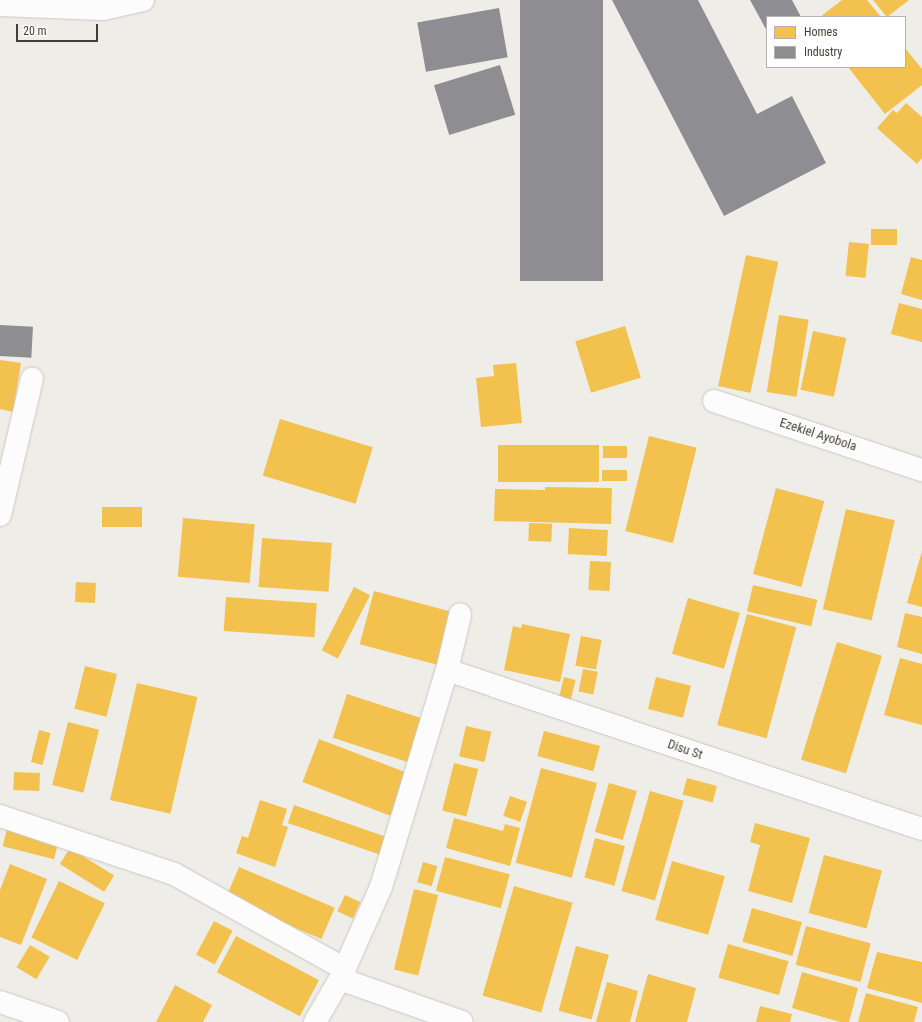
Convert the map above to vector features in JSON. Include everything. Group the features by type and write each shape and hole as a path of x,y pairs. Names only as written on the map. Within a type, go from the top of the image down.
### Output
{"street":[{"path":"0,4 103,9 143,0"},
{"path":"0,515 32,379"},
{"name":"Ezekiel Ayobola","path":"714,401 922,470"},
{"path":"316,1022 343,974 381,887 447,670 460,615"},
{"name":"Disu St","path":"447,670 922,830"},
{"path":"0,816 174,874 343,974 462,1022"},
{"path":"0,1002 58,1022"}],"building: Homes":[{"path":"842,0 867,0 880,16 821,16"},
{"path":"873,0 909,0 888,16 886,16"},
{"path":"906,49 922,69 922,85 885,114 849,68 906,68"},
{"path":"906,103 922,117 922,158 917,164 877,128 893,110 897,113"},
{"path":"871,229 897,229 897,245 871,245"},
{"path":"849,242 869,244 865,278 845,276"},
{"path":"746,255 778,262 750,393 718,386"},
{"path":"911,257 922,260 922,300 901,294"},
{"path":"899,303 922,309 922,342 891,334"},
{"path":"779,315 809,320 796,397 767,392"},
{"path":"625,326 641,378 591,393 575,341"},
{"path":"813,331 846,338 834,397 801,390"},
{"path":"0,360 21,363 13,412 0,409"},
{"path":"516,363 522,423 481,427 476,378 494,376 493,365"},
{"path":"280,419 373,447 356,504 263,475"},
{"path":"649,436 697,448 673,543 625,531"},
{"path":"498,445 599,445 599,482 498,482"},
{"path":"603,446 627,446 627,458 603,458"},
{"path":"602,470 627,470 627,481 602,481"},
{"path":"545,487 612,488 611,524 494,521 495,489 545,490"},
{"path":"776,488 824,501 801,587 753,574"},
{"path":"102,507 142,507 142,527 102,527"},
{"path":"846,509 895,520 872,621 823,609"},
{"path":"183,518 255,524 250,583 178,577"},
{"path":"529,523 552,524 551,542 528,541"},
{"path":"569,528 608,530 607,556 568,554"},
{"path":"262,538 332,543 328,592 259,587"},
{"path":"922,551 922,607 907,603"},
{"path":"590,561 611,562 609,591 588,590"},
{"path":"76,582 96,583 95,603 75,602"},
{"path":"753,585 817,600 811,626 747,611"},
{"path":"354,587 370,595 338,658 322,650"},
{"path":"374,591 454,612 440,666 360,644"},
{"path":"226,597 317,603 314,637 224,631"},
{"path":"688,598 740,613 724,669 672,654"},
{"path":"905,613 922,617 922,654 897,647"},
{"path":"747,614 796,627 766,738 717,725"},
{"path":"522,624 570,634 560,682 504,670 513,626 521,628"},
{"path":"581,636 602,640 596,669 575,665"},
{"path":"837,642 882,656 846,773 801,760"},
{"path":"900,658 922,664 922,725 884,715"},
{"path":"85,666 117,674 106,717 74,709"},
{"path":"583,669 598,672 593,694 579,692"},
{"path":"564,677 576,680 570,704 558,701"},
{"path":"656,677 691,686 683,718 648,709"},
{"path":"137,683 197,697 170,814 110,800"},
{"path":"347,694 424,719 410,763 333,738"},
{"path":"68,722 99,730 83,793 52,785"},
{"path":"466,726 491,732 484,762 459,756"},
{"path":"39,730 51,733 43,765 31,762"},
{"path":"544,731 600,746 593,771 537,756"},
{"path":"319,739 407,773 390,816 303,782"},
{"path":"454,763 478,769 466,817 442,811"},
{"path":"541,768 597,783 572,878 516,863"},
{"path":"14,772 40,773 39,791 13,790"},
{"path":"687,778 717,786 713,802 683,794"},
{"path":"609,783 637,791 623,840 595,832"},
{"path":"650,791 684,801 655,901 621,891"},
{"path":"510,796 527,802 520,822 503,816"},
{"path":"260,800 287,809 282,825 288,827 275,867 236,853 242,836 248,838"},
{"path":"294,805 387,837 380,855 288,823"},
{"path":"454,818 503,831 505,824 520,828 510,866 446,848"},
{"path":"755,823 810,838 792,903 748,891 760,845 750,842"},
{"path":"8,825 59,838 54,859 3,846"},
{"path":"595,838 625,846 614,886 584,878"},
{"path":"70,848 114,876 104,892 60,864"},
{"path":"824,855 882,871 866,928 808,913"},
{"path":"445,857 510,874 501,908 436,891"},
{"path":"672,861 725,876 708,935 655,920"},
{"path":"423,862 437,866 432,886 417,882"},
{"path":"10,864 47,879 21,945 0,937 0,890"},
{"path":"239,867 335,908 321,939 226,898"},
{"path":"59,881 105,903 77,960 31,938"},
{"path":"514,886 573,903 541,1012 483,996"},
{"path":"414,889 438,895 418,976 394,970"},
{"path":"345,895 360,902 353,918 337,911"},
{"path":"752,908 802,922 792,956 742,942"},
{"path":"214,921 233,931 215,964 196,955"},
{"path":"806,926 871,943 860,982 796,965"},
{"path":"236,936 319,980 300,1016 217,972"},
{"path":"728,944 789,961 779,995 718,978"},
{"path":"30,945 50,957 36,979 17,967"},
{"path":"576,946 609,955 592,1020 559,1011"},
{"path":"877,952 922,962 922,1003 867,988"},
{"path":"802,972 858,988 849,1022 840,1022 792,1008"},
{"path":"648,974 696,988 687,1022 635,1022"},
{"path":"607,982 638,991 630,1022 596,1022"},
{"path":"175,985 212,1005 203,1022 156,1022"},
{"path":"866,993 918,1007 914,1022 858,1022"},
{"path":"760,1006 792,1014 790,1022 756,1022"}],"building: Industry":[{"path":"520,0 603,0 603,281 520,281"},
{"path":"612,0 698,0 757,114 792,96 826,163 724,216"},
{"path":"750,0 792,0 800,16 766,16 766,29"},
{"path":"499,8 508,57 426,72 417,22"},
{"path":"500,65 515,115 449,135 434,85"},
{"path":"0,325 33,327 31,358 0,356"}]}
